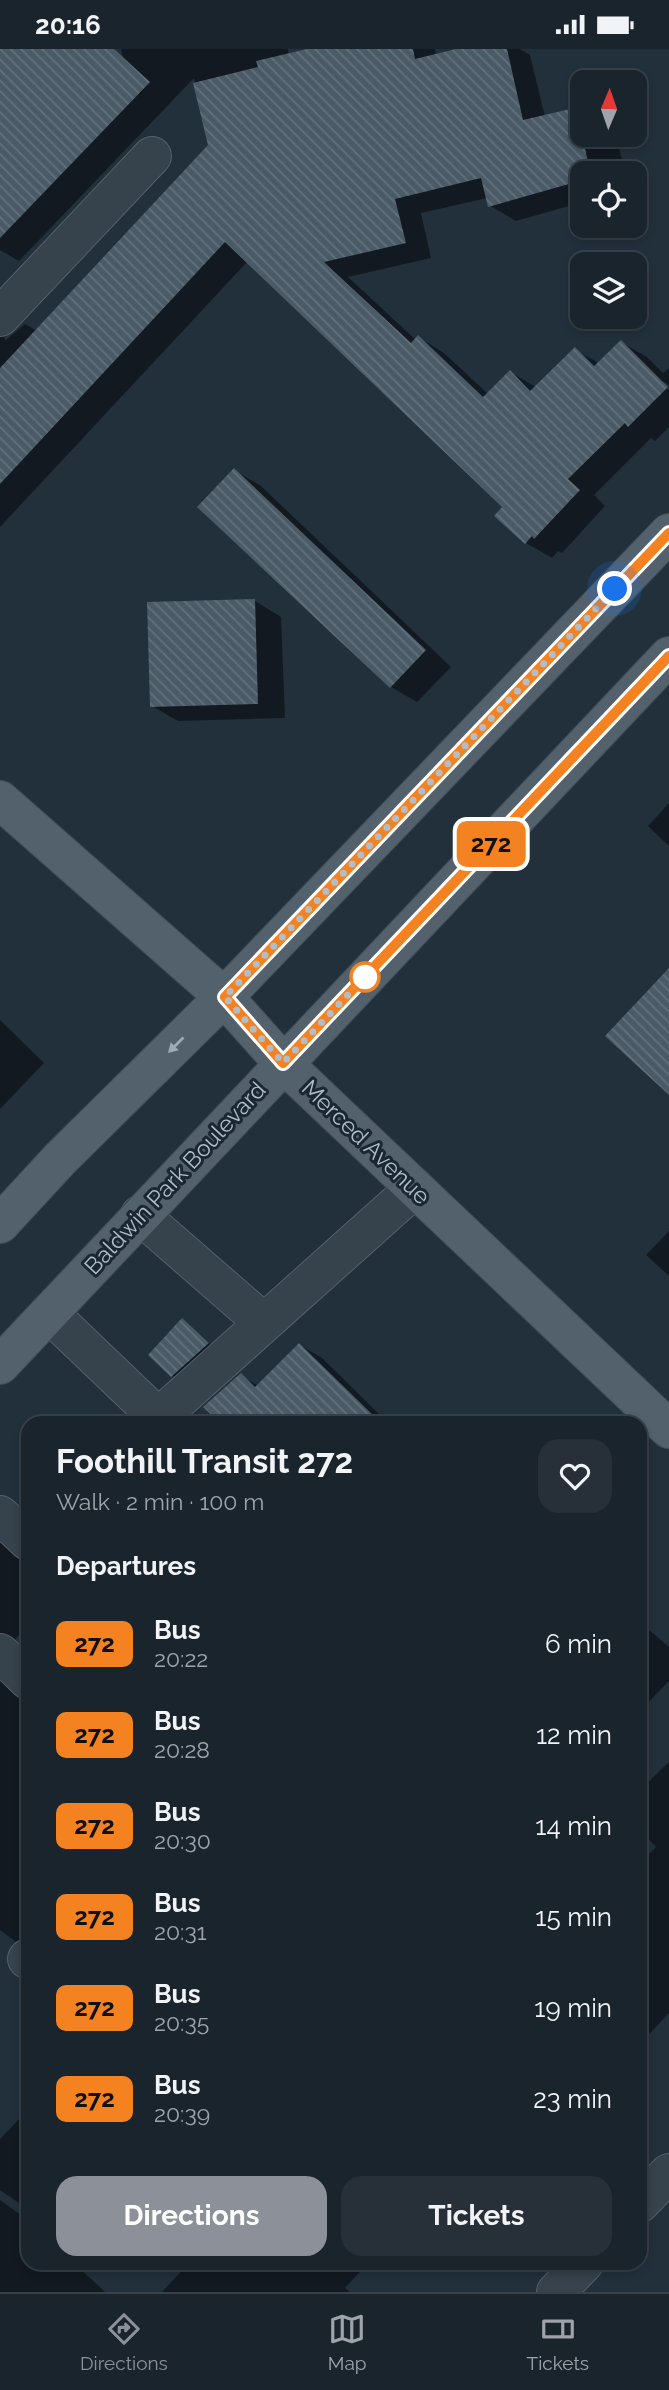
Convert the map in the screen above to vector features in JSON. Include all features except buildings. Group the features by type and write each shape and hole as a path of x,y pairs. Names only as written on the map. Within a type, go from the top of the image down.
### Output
{"main road":[{"path":"0,1224 60,1159 225,997 669,533"},
{"name":"Baldwin Park Boulevard","path":"0,1365 669,656"},
{"name":"Merced Avenue","path":"0,800 225,997 283,1063 669,1429"}],"street":[{"path":"0,317 152,156"},
{"path":"165,1416 264,1323 415,1188"},
{"path":"140,1215 264,1323"},
{"path":"49,1313 157,1416"},
{"path":"0,1515 21,1534"},
{"path":"647,2196 669,2173"},
{"path":"556,2292 577,2270"}],"bus line":[{"name":"272","path":"669,533 225,997 283,1063 669,656"}],"route":[{"path":"365,977 283,1063 225,997 615,589"}]}
